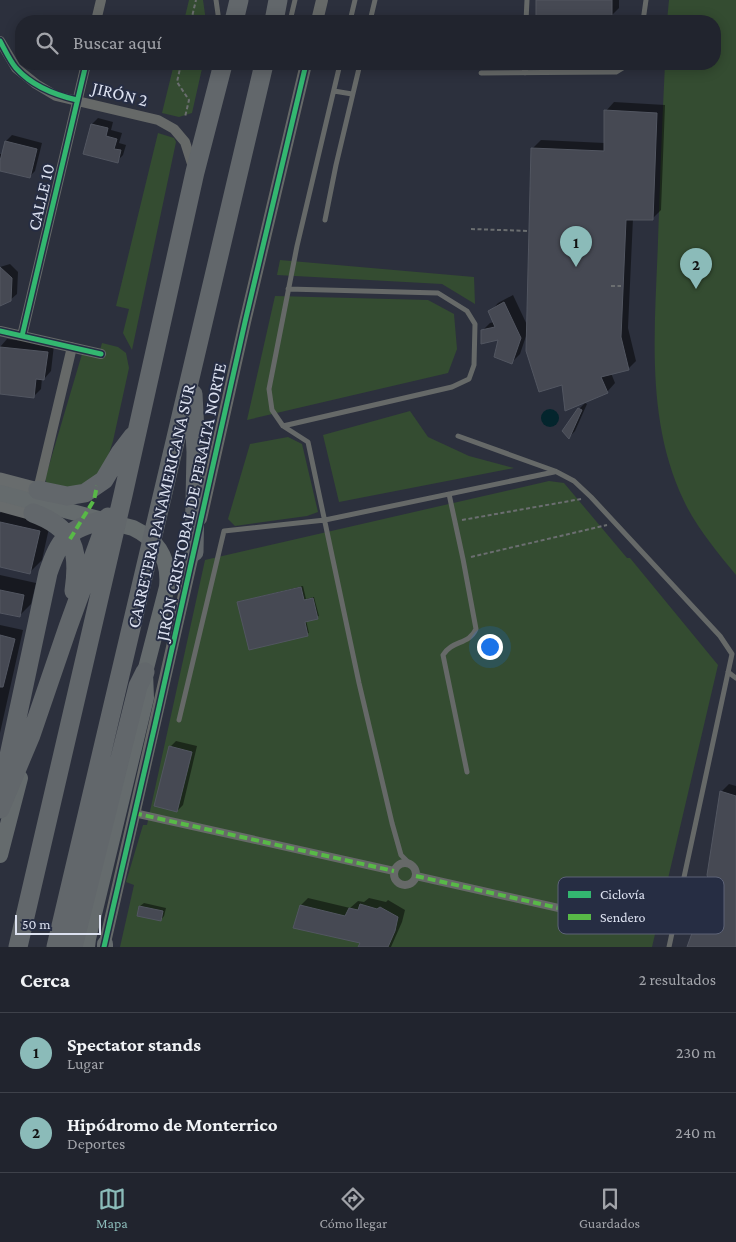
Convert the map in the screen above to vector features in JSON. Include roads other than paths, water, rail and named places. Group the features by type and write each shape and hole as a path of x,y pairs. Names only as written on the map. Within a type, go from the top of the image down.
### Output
{"highway":[{"path":"235,15 239,0"},
{"path":"275,15 278,0"},
{"path":"18,947 123,495 195,172 221,70"},
{"name":"CARRETERA PANAMERICANA SUR","path":"56,947 263,70"},
{"path":"191,378 196,452 194,552"},
{"path":"38,490 67,496 85,493 104,480 137,429"},
{"path":"0,809 31,735 108,516 123,495"},
{"path":"33,513 45,517 59,526 70,538 76,555 76,573 68,627"},
{"path":"0,794 48,573 54,555 58,545 65,537 84,526 104,520"},
{"path":"73,947 138,686 145,672"}],"main road":[{"path":"0,480 38,490"},
{"path":"0,493 133,528 142,532 155,543 167,564 167,587 145,672 146,698 87,947"},
{"path":"0,504 33,513"},
{"path":"0,855 31,735"}],"street":[{"path":"97,15 101,0"},
{"path":"318,15 322,0"},
{"name":"JIRÓN 2","path":"0,42 15,66"},
{"name":"JIRÓN 2","path":"18,70 36,84 56,96 163,122 174,129 185,142 195,172"},
{"name":"CALLE 10","path":"22,336 84,70"},
{"name":"JIRÓN CRISTOBAL DE PERALTA NORTE","path":"105,946 245,322 305,70"},
{"path":"0,331 101,354"},
{"path":"38,490 72,347"},
{"path":"134,812 394,872"},
{"path":"400,864 410,864 415,869 416,876 413,882 404,885 397,882 394,872 400,864"},
{"path":"416,876 558,908"}],"lane":[{"path":"216,0 218,15"},
{"path":"291,15 295,0"},
{"path":"351,15 355,0"},
{"path":"371,15 374,0"},
{"path":"526,15 527,0"},
{"path":"644,15 646,0"},
{"path":"339,70 297,246 269,389 272,410 283,426 308,442 359,683 392,823 401,855 410,864"},
{"path":"325,220 329,194 358,70"},
{"path":"481,73 616,72 619,70"},
{"path":"334,91 352,94"},
{"path":"283,426 452,387 469,379 474,365 475,324 467,311 438,293 288,290"},
{"path":"458,436 555,472 574,481 720,636 732,654 684,877"},
{"path":"179,720 224,531 325,520 555,472"},
{"path":"449,494 464,559 476,629 473,636 447,648 443,655 467,772"},
{"path":"728,672 736,678"},
{"path":"669,947 672,934"}],"water":[{"path":"550,409 556,412 559,418 556,424 550,427 544,424 541,418 544,412"}],"place":[{"name":"Spectator stands","path":"576,267"},
{"name":"Hipódromo de Monterrico","path":"696,289"}]}
